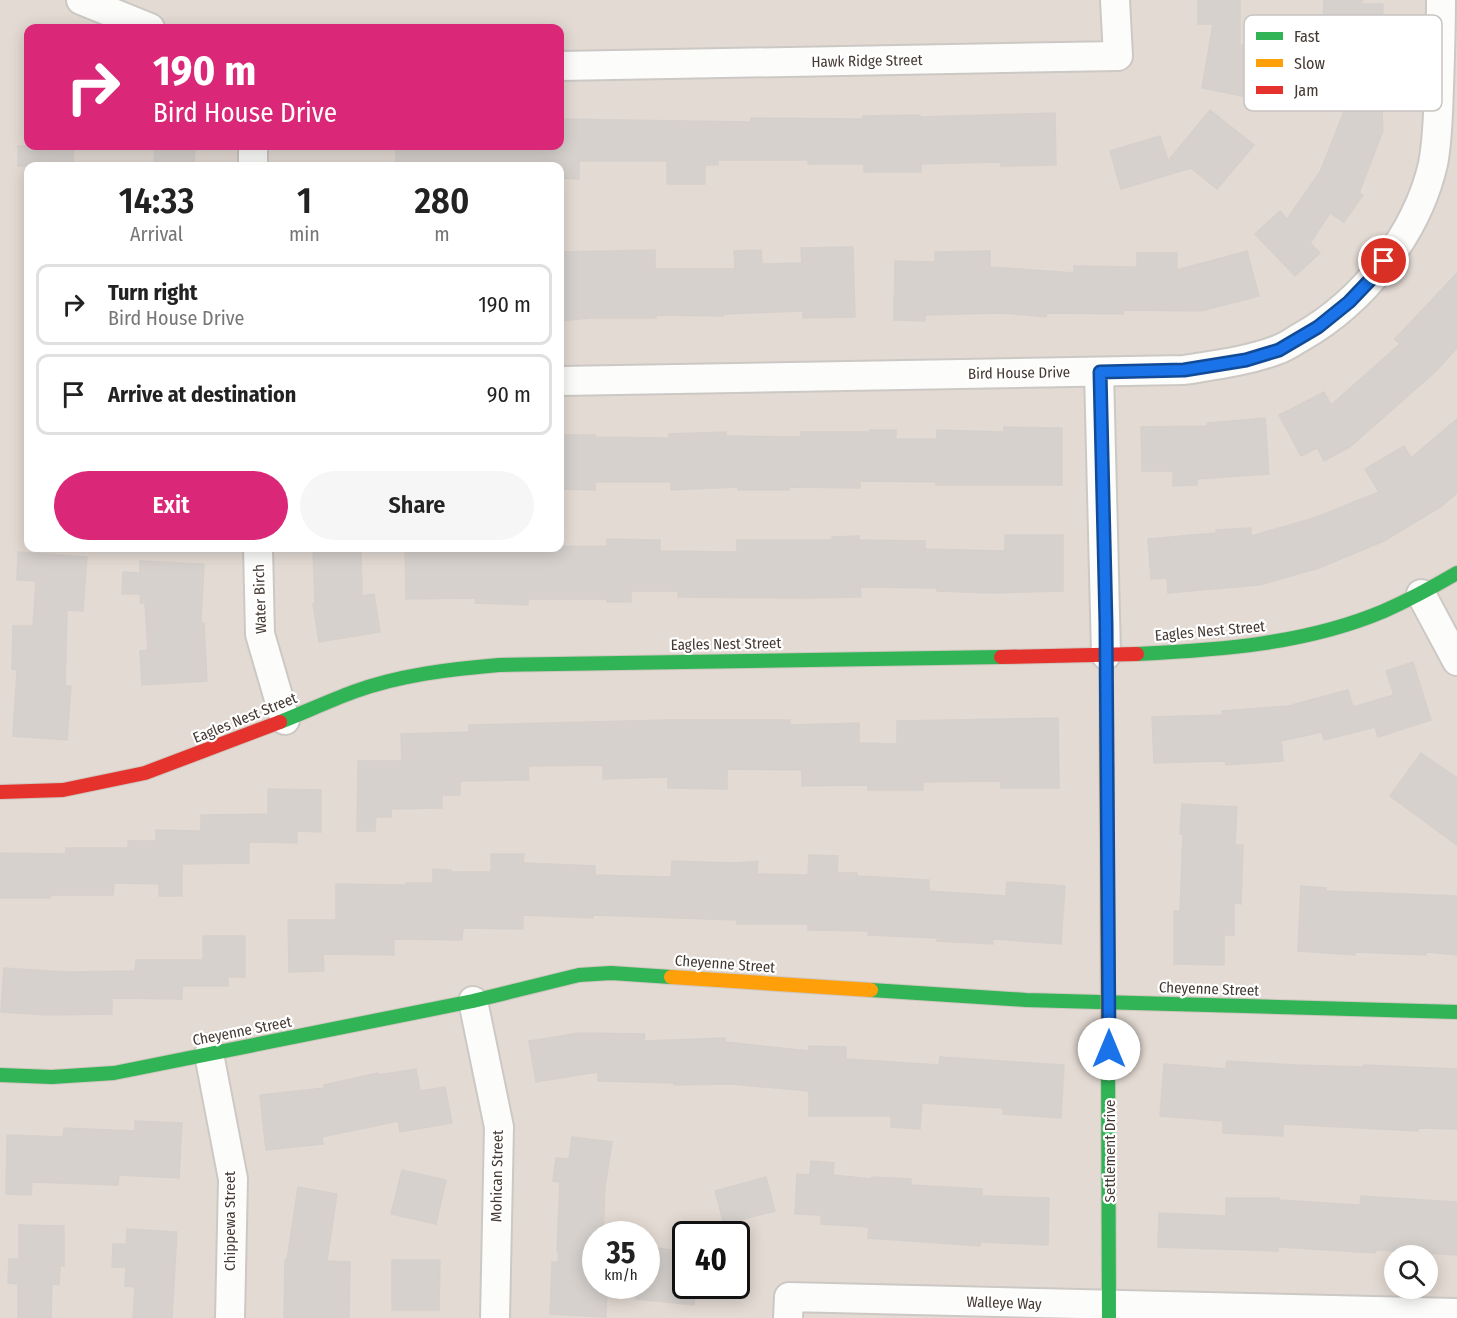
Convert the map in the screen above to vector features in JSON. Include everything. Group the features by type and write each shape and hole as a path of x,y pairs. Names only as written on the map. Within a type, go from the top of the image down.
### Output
{"street":[{"path":"81,0 140,24"},
{"name":"Hawk Ridge Street","path":"564,66 1118,56 1114,0"},
{"name":"Bird House Drive","path":"1441,0 1441,15"},
{"name":"Bird House Drive","path":"564,381 1184,370 1246,360 1279,350 1318,327 1349,302 1371,279 1397,244 1415,213 1428,180 1433,162 1438,111"},
{"name":"Settlement Drive","path":"1100,372 1106,655 1110,1312"},
{"name":"Water Birch","path":"258,552 260,634 285,720"},
{"name":"Eagles Nest Street","path":"0,792 63,790 145,773 355,691 406,678 461,668 499,665 1106,655 1214,650 1296,638 1341,626 1382,612 1421,594 1457,573"},
{"path":"1421,594 1457,661"},
{"name":"Cheyenne Street","path":"0,1075 52,1077 114,1072 473,1001 579,975 611,973 1026,1000 1457,1012"},
{"name":"Mohican Street","path":"473,1001 499,1127 495,1318"},
{"name":"Chippewa Street","path":"209,1054 233,1179 230,1318"},
{"name":"Walleye Way","path":"788,1318 789,1297 1110,1312 1457,1313"}],"shaded area":[{"path":"0,0 1457,0 1457,1318 0,1318"}],"building":[{"path":"1198,0 1240,0 1240,45 1244,46 1244,96 1202,88 1213,24 1198,24"},
{"path":"1324,0 1362,0 1362,4 1383,4 1383,15 1323,15"},
{"path":"1210,110 1254,145 1217,189 1191,168 1121,189 1110,151 1160,136 1168,161"},
{"path":"1344,111 1382,111 1383,131 1359,193 1363,195 1344,222 1330,213 1310,243 1320,253 1295,276 1255,234 1280,211 1287,219 1320,172"},
{"path":"1055,113 1056,165 1001,166 1001,162 921,164 921,172 864,172 864,164 808,164 808,160 718,160 718,165 705,165 705,184 667,184 667,161 579,161 579,179 564,178 564,162 396,162 396,150 564,150 564,119 751,122 751,118 863,119 863,116 920,115 920,117"},
{"path":"18,146 24,146 24,150 74,150 73,162 24,162 24,166 18,166"},
{"path":"155,150 195,150 194,162 154,162"},
{"path":"853,247 855,317 803,318 803,311 723,314 723,316 656,315 656,318 590,318 564,321 564,252 655,250 655,269 735,269 734,251 761,250 762,264 802,263 801,248"},
{"path":"990,251 990,267 1074,273 1074,266 1137,267 1137,253 1177,253 1177,270 1247,251 1259,296 1201,311 1123,310 1123,314 1047,313 1046,317 1003,313 925,315 925,321 894,320 895,261 935,262 935,252"},
{"path":"1457,273 1457,348 1435,372 1350,447 1324,461 1317,448 1301,456 1279,415 1324,392 1331,405 1400,344 1395,339"},
{"path":"1265,418 1269,474 1197,479 1197,485 1173,486 1173,471 1142,471 1141,427 1207,426 1207,423"},
{"path":"1457,419 1457,493 1442,506 1384,541 1319,568 1259,585 1168,593 1167,578 1151,579 1148,539 1251,528 1251,536 1314,518 1379,492 1365,469 1404,446 1411,458"},
{"path":"1004,427 1062,428 1062,485 936,485 936,482 860,481 860,488 789,487 789,490 738,490 738,487 671,490 671,482 595,482 595,490 564,489 564,435 669,438 669,434 726,432 726,436 801,437 801,432 896,430 896,439 937,439 937,430 1004,432"},
{"path":"1005,535 1063,535 1063,591 994,593 937,591 937,588 860,587 861,597 808,598 678,597 678,591 631,591 631,602 607,602 607,599 528,599 528,605 475,603 475,598 406,599 405,552 564,552 564,546 607,546 607,539 660,540 660,551 737,552 737,540 833,540 832,537 859,536 859,540 925,541 925,549 1005,551"},
{"path":"18,552 87,557 83,611 67,610 65,686 71,686 67,740 13,736 17,670 12,669 13,626 33,626 36,581 17,580"},
{"path":"313,552 361,552 362,596 374,594 380,632 319,642 313,604 315,604"},
{"path":"140,561 204,564 201,623 204,623 207,681 142,685 140,651 148,650 145,603 140,603 141,594 122,594 123,572 140,573"},
{"path":"1413,662 1431,720 1378,737 1375,727 1324,740 1322,732 1281,741 1283,761 1226,765 1225,761 1154,763 1152,717 1222,715 1222,711 1288,706 1348,690 1353,707 1394,695 1386,671"},
{"path":"1058,718 1059,788 1001,788 1001,781 923,782 923,790 868,790 868,785 802,786 802,770 727,769 727,789 668,788 668,777 603,779 603,765 528,766 529,780 460,781 460,795 442,795 442,808 391,809 391,817 376,817 375,831 357,831 358,761 402,761 401,734 469,732 469,725 669,720 790,720 790,725 859,723 859,743 897,744 897,721"},
{"path":"1421,753 1457,778 1457,845 1390,796"},
{"path":"268,789 321,790 321,832 297,831 297,843 249,842 249,863 182,864 182,896 159,896 159,884 114,883 113,895 0,898 0,853 66,854 66,848 128,848 128,841 156,841 156,830 201,831 201,815 268,814"},
{"path":"1182,804 1237,807 1235,845 1243,845 1241,904 1234,903 1234,935 1224,935 1224,965 1174,964 1174,911 1180,911"},
{"path":"491,854 524,854 523,863 595,866 595,875 671,877 672,861 737,863 758,861 757,874 808,875 809,855 838,856 837,873 929,880 929,891 1006,896 1007,882 1065,886 1061,944 993,939 993,944 937,941 937,938 868,935 868,931 808,930 808,924 737,924 737,920 523,915 523,929 463,928 462,940 394,939 394,955 323,954 324,971 289,972 288,920 336,920 336,884 433,883 433,869 451,870 451,872 491,872"},
{"path":"1301,886 1326,888 1326,891 1457,896 1457,955 1426,952 1426,955 1355,952 1355,955 1298,951"},
{"path":"203,936 245,936 245,977 228,977 228,986 182,986 182,999 112,998 112,1014 46,1015 1,1012 4,968 66,972 135,971 136,960 203,960"},
{"path":"579,1033 645,1034 644,1041 725,1038 725,1042 809,1051 809,1046 846,1047 846,1059 939,1065 940,1057 1064,1065 1061,1118 1003,1114 1003,1108 922,1103 920,1129 891,1127 891,1116 809,1116 809,1091 730,1084 674,1085 674,1083 598,1081 598,1072 536,1082 529,1041"},
{"path":"1227,1061 1457,1069 1457,1129 1418,1128 1418,1131 1283,1124 1283,1136 1223,1133 1223,1121 1160,1116 1164,1064 1226,1069"},
{"path":"416,1069 420,1091 445,1087 452,1123 400,1132 398,1121 322,1137 323,1144 266,1150 260,1095 325,1088 324,1085 378,1073 378,1075"},
{"path":"135,1121 182,1123 179,1178 119,1175 118,1185 32,1182 31,1195 6,1194 7,1135 63,1137 64,1128 135,1131"},
{"path":"572,1137 612,1142 605,1187 604,1221 582,1221 582,1299 607,1299 606,1317 550,1314 552,1262 558,1262 559,1252 557,1252 560,1182 553,1181 556,1158 569,1159"},
{"path":"811,1161 834,1163 833,1175 872,1179 872,1177 911,1179 911,1185 982,1189 982,1196 1049,1198 1048,1245 980,1242 980,1246 868,1238 869,1227 821,1224 821,1215 795,1214 797,1174 810,1175"},
{"path":"402,1170 446,1180 436,1224 391,1214"},
{"path":"766,1177 775,1211 736,1221 723,1221 715,1191"},
{"path":"298,1187 337,1194 327,1261 350,1262 349,1318 284,1318 285,1260 287,1260"},
{"path":"1361,1196 1457,1202 1457,1255 1438,1254 1438,1245 1384,1245 1384,1250 1376,1250 1375,1253 1278,1247 1278,1251 1158,1247 1159,1213 1226,1216 1226,1198 1279,1198 1279,1200 1360,1205"},
{"path":"19,1225 64,1226 64,1266 60,1266 59,1285 52,1284 51,1318 18,1318 18,1284 8,1283 9,1259 19,1259"},
{"path":"127,1229 177,1232 172,1318 133,1318 135,1287 125,1286 126,1267 112,1267 113,1244 126,1244"},
{"path":"660,1249 672,1250 672,1299 695,1299 694,1305 636,1299 660,1299"},
{"path":"392,1260 440,1260 439,1310 392,1310"}],"traffic: fast":[{"path":"1137,654 1231,647 1324,631 1384,611 1457,573"},
{"path":"280,722 344,695 388,681 444,671 499,665 1001,657"},
{"path":"0,1075 52,1077 114,1073 473,1001 579,975 611,973 671,977"},
{"path":"871,990 1026,1000 1457,1012"},
{"path":"1108,1056 1109,1318"}],"traffic: slow":[{"path":"1106,655 1108,1056"},
{"path":"671,977 871,990"}],"traffic: jam":[{"path":"1001,657 1137,654"},
{"path":"0,792 63,790 145,773 280,722"}],"route":[{"path":"1109,1049 1106,624 1100,372 1184,370 1246,360 1279,350 1318,327 1349,302 1384,261"}]}
